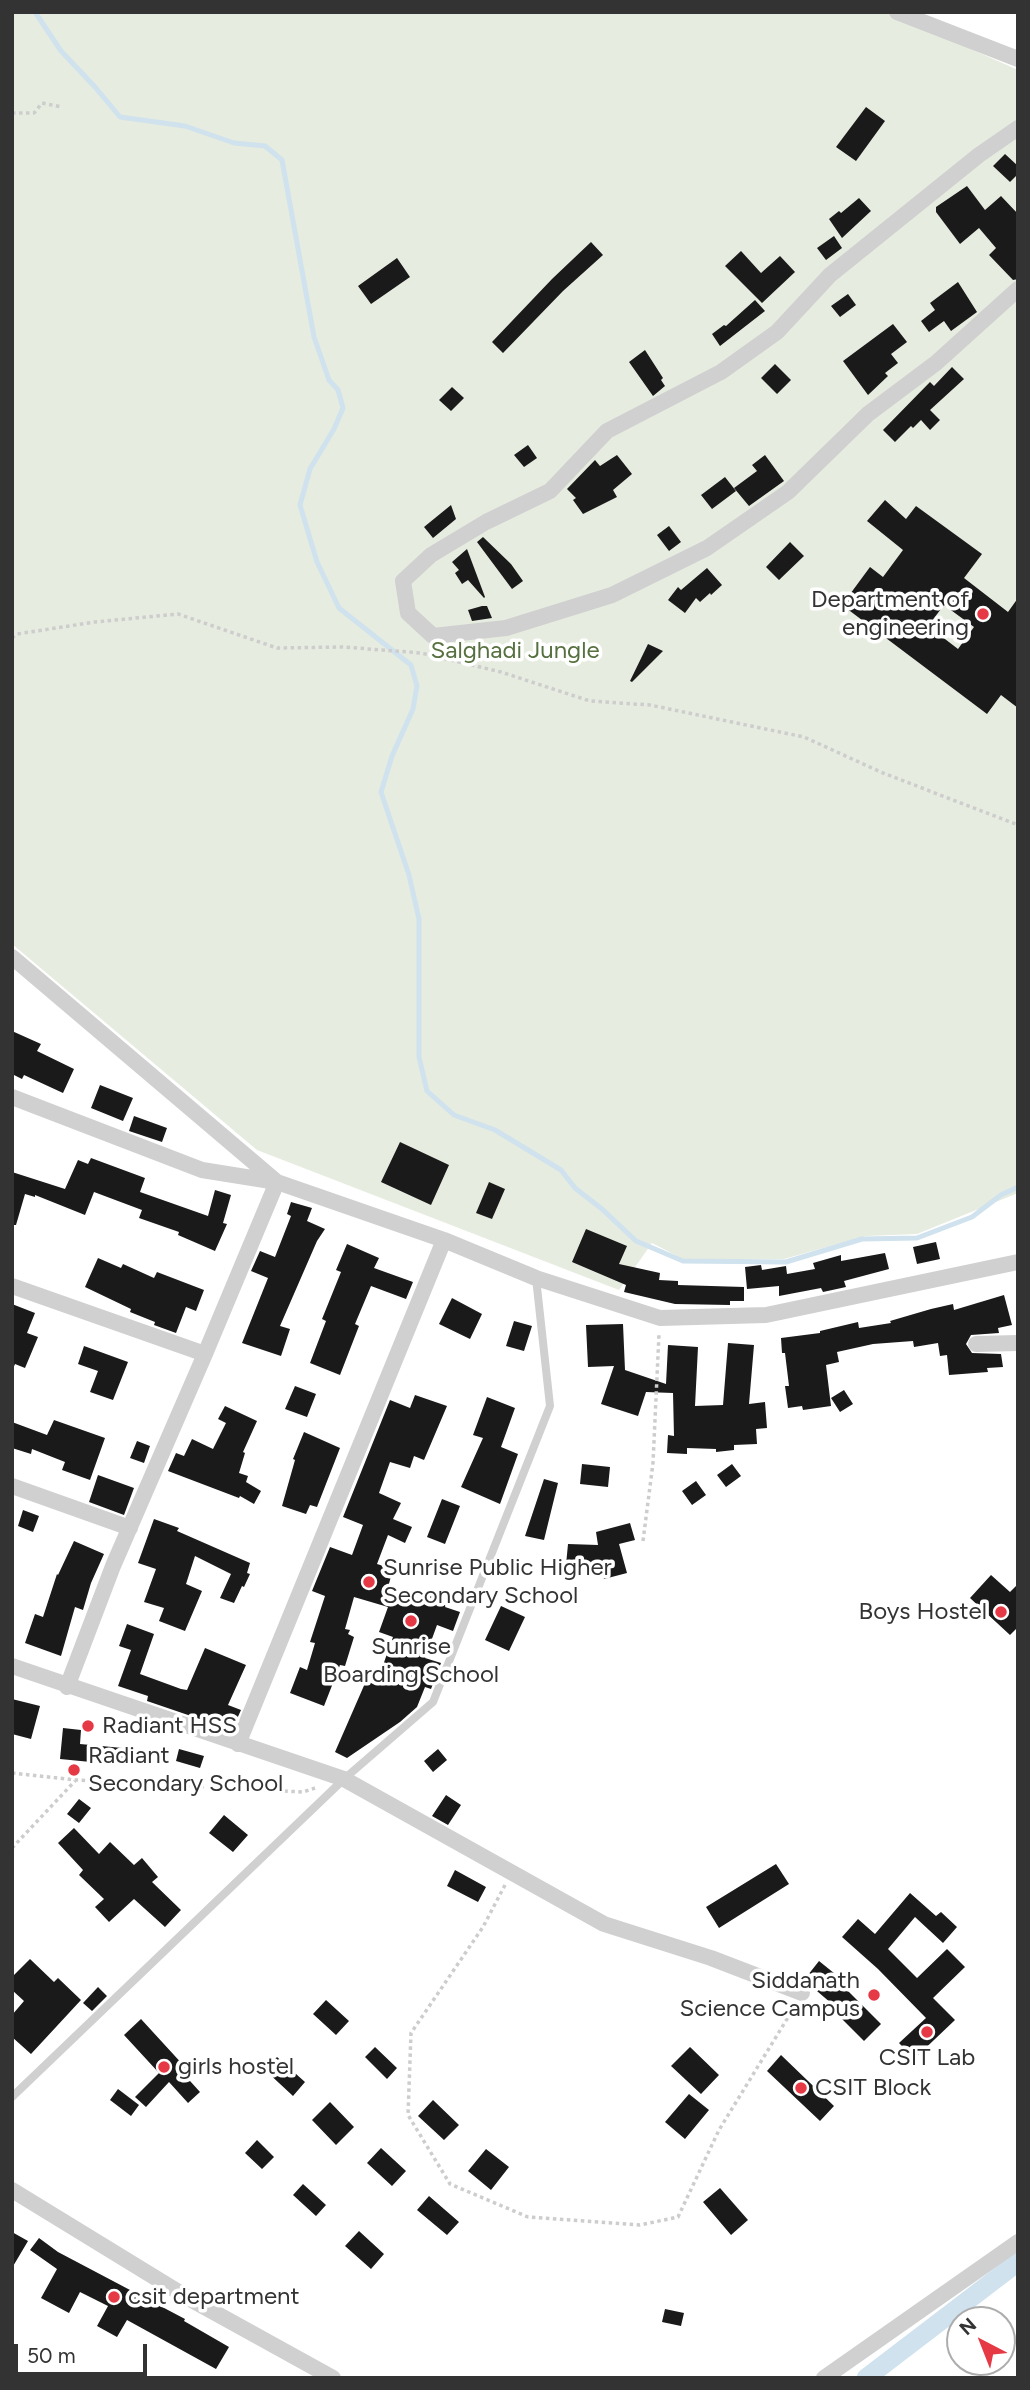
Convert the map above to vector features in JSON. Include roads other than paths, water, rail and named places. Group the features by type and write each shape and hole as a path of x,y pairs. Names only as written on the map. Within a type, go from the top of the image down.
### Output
{"street":[{"path":"897,12 1018,59"},
{"path":"1018,128 979,155 830,275 777,332 721,373 607,431 550,491 486,522 431,555 403,581 408,613 433,635 506,628 612,594 706,548 788,492 868,414 936,363 1018,289"},
{"path":"12,957 277,1182"},
{"path":"12,1097 202,1170 277,1182 444,1240 536,1278 660,1318 766,1315 1018,1262"},
{"path":"67,1686 113,1566 277,1182"},
{"path":"238,1744 444,1240"},
{"path":"12,1286 205,1354"},
{"path":"976,1344 1018,1343"},
{"path":"12,1486 130,1528"},
{"path":"12,1666 344,1779 604,1924 711,1958 802,1993"},
{"path":"12,2190 190,2299 333,2378"},
{"path":"824,2378 1018,2242"}],"lane":[{"path":"12,2097 344,1779 433,1702 550,1406 536,1278"}],"waterway":[{"path":"35,12 61,51 120,117 185,126 234,143 265,146 282,160 314,337 329,380 338,390 343,408 310,469 300,505 317,562 339,608 411,665 417,686 413,709 392,756 381,792 409,875 419,919 419,1057 427,1091 454,1115 495,1130 561,1170 575,1188 636,1241 683,1261 786,1262 862,1239 917,1238 972,1217 1001,1195 1018,1187"},
{"path":"866,2378 1018,2262"}],"place":[{"name":"Department of engineering","path":"983,614"},
{"name":"Sunrise Public Higher Secondary School","path":"369,1582"},
{"name":"Boys Hostel","path":"1001,1612"},
{"name":"Sunrise Boarding School","path":"411,1621"},
{"name":"Radiant HSS","path":"88,1726"},
{"name":"Radiant Secondary School","path":"74,1770"},
{"name":"Siddanath Science Campus","path":"874,1995"},
{"name":"CSIT Lab","path":"927,2032"},
{"name":"girls hostel","path":"164,2067"},
{"name":"CSIT Block","path":"801,2088"},
{"name":"csit department","path":"114,2297"}],"park label":[{"name":"Salghadi Jungle","path":"515,651"}]}
